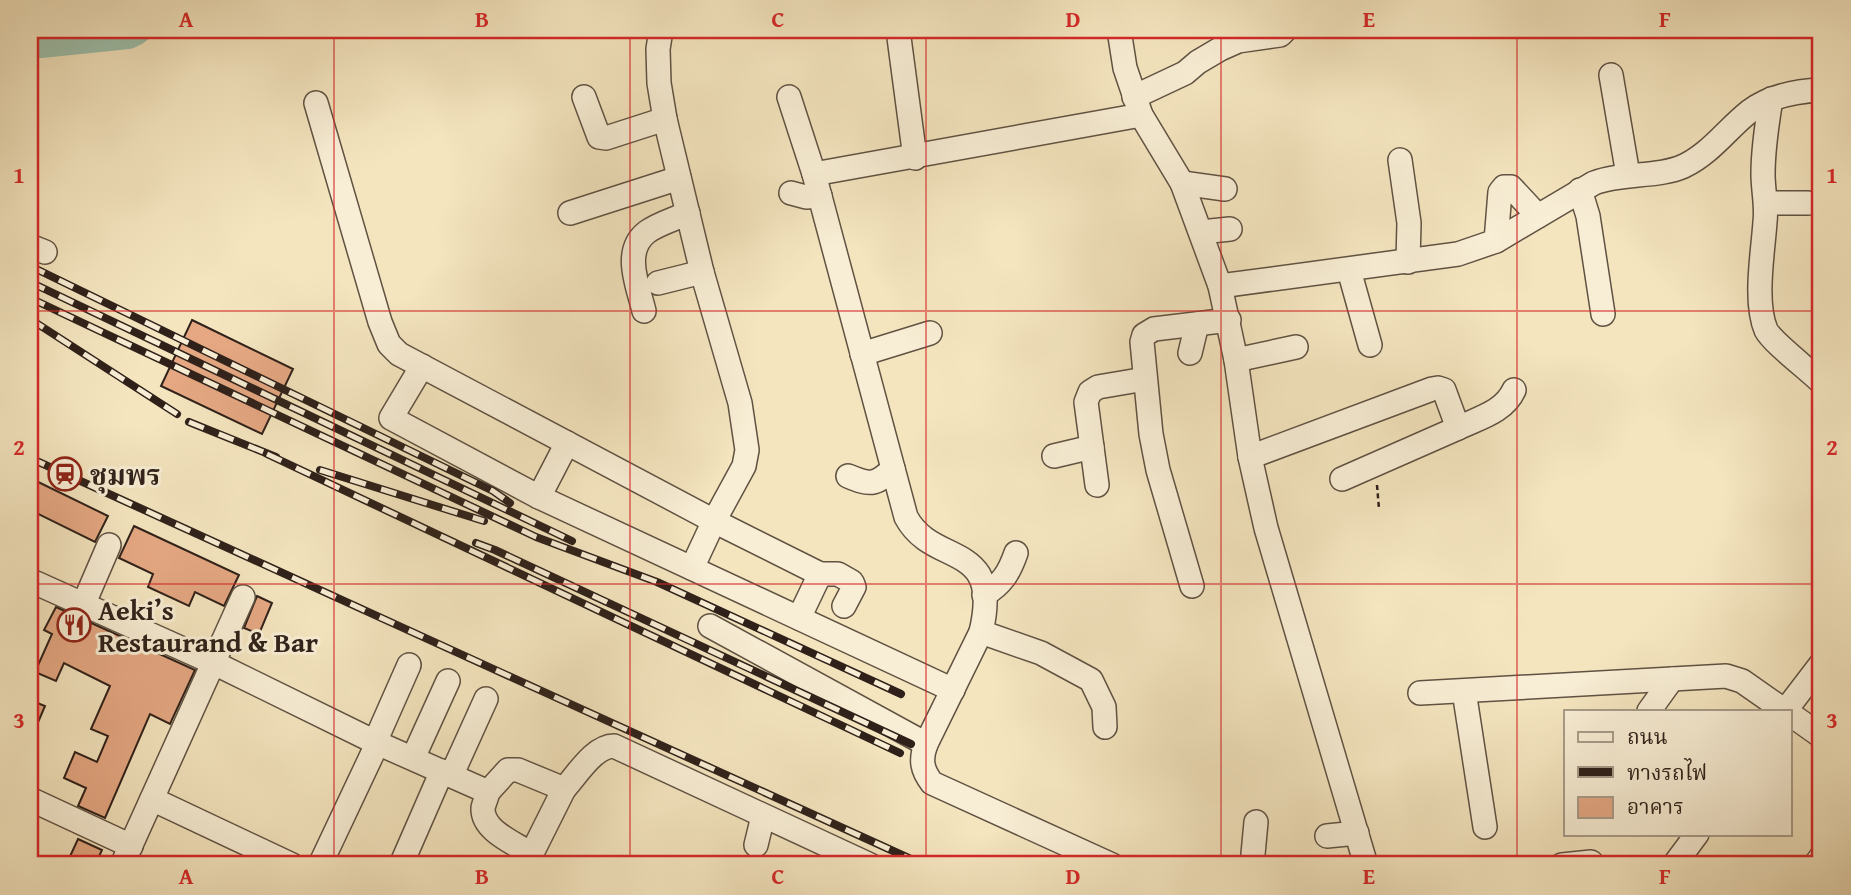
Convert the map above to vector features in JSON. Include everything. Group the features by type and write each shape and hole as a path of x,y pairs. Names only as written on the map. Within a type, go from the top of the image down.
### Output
{"street":[{"path":"661,30 658,49 665,119 702,272 740,402 747,450 744,466 692,568"},
{"path":"898,30 915,158"},
{"path":"1119,30 1125,68 1137,106 1182,183 1220,286 1229,320 1250,457 1269,541 1366,865"},
{"path":"791,193 806,197 817,185 915,158 1137,106 1220,49 1238,41 1280,34 1284,30"},
{"path":"1611,75 1628,175"},
{"path":"1220,286 1458,254 1496,241 1580,190 1608,177 1680,167 1701,157 1750,111 1770,99 1821,90"},
{"path":"584,97 599,137 606,138 665,119"},
{"path":"789,97 817,185 906,517 919,535 965,559 975,568 984,595 985,615 981,632 926,744 922,755 923,771 932,783 1112,865"},
{"path":"1770,99 1763,156 1766,203 1760,256 1762,309 1766,329 1773,340 1821,382"},
{"path":"316,103 380,322 390,344 399,354 820,575 838,575 852,582 854,587 844,606"},
{"path":"1400,160 1409,223 1408,262"},
{"path":"570,213 679,178"},
{"path":"1182,183 1225,189"},
{"path":"1496,241 1500,192 1504,187 1511,187 1538,216"},
{"path":"1580,190 1588,216 1603,314"},
{"path":"1766,203 1808,203"},
{"path":"644,311 633,256 639,241 648,231 688,213"},
{"path":"1201,232 1230,229"},
{"path":"1349,270 1370,345"},
{"path":"658,283 702,272"},
{"path":"1192,586 1158,470 1151,434 1142,342 1144,335 1154,329 1229,320"},
{"path":"1190,353 1197,324"},
{"path":"862,354 930,333"},
{"path":"1236,360 1296,347"},
{"path":"422,366 391,418 539,497 953,690"},
{"path":"1097,485 1086,402 1090,392 1098,387 1146,379"},
{"path":"1250,457 1438,388 1444,390 1458,428"},
{"path":"1342,479 1502,407 1514,390"},
{"path":"539,497 567,443"},
{"path":"1054,456 1092,447"},
{"path":"848,476 867,484 882,479 893,469"},
{"path":"84,603 110,545"},
{"path":"984,595 999,586 1010,571 1016,553"},
{"path":"799,618 820,575"},
{"path":"31,585 84,603 376,742 488,792"},
{"path":"30,799 126,856 243,597"},
{"path":"710,626 926,744"},
{"path":"981,632 1041,653 1091,680 1104,707 1105,727"},
{"path":"1786,710 1821,664"},
{"path":"320,865 410,665"},
{"path":"1420,693 1726,676 1742,681 1784,710"},
{"path":"1650,710 1672,679"},
{"path":"413,758 448,681"},
{"path":"1464,691 1485,827"},
{"path":"401,865 486,699"},
{"path":"1792,715 1821,736"},
{"path":"564,789 518,769 508,771 501,775 488,792 483,808 485,819 490,827 528,859 564,789 599,750 614,746 870,865"},
{"path":"152,799 292,865"},
{"path":"756,845 763,816"},
{"path":"1252,865 1256,822"},
{"path":"1327,836 1357,834"},
{"path":"1674,865 1693,836"},
{"path":"1815,865 1821,857"},
{"path":"1562,865 1591,862"}],"building":[{"path":"192,320 293,369 262,434 161,386"},
{"path":"30,478 108,516 95,542 30,510"},
{"path":"134,526 239,575 224,606 195,592 189,606 148,587 153,574 119,558"},
{"path":"257,596 272,603 259,634 244,628"},
{"path":"56,607 195,670 170,724 150,714 105,818 78,806 86,788 64,778 75,752 97,762 108,736 91,729 110,686 64,663 56,681 35,672 52,634 44,630"},
{"path":"30,700 45,706 30,741"},
{"path":"78,839 102,850 95,865 66,865"}],"waterway":[{"path":"30,38 41,43 128,34 136,30"}],"railway":[{"path":"30,266 493,491 510,503"},
{"path":"30,282 572,541"},
{"path":"30,298 536,537 657,582 901,694"},
{"path":"30,319 177,414"},
{"path":"189,422 276,457"},
{"path":"267,454 900,753"},
{"path":"30,458 924,865"},
{"path":"320,470 484,521"},
{"path":"476,543 911,744"}],"place":[{"name":"ชุมพร","path":"65,474"},
{"name":"Aeki’s Restaurand & Bar","path":"74,625"}]}
